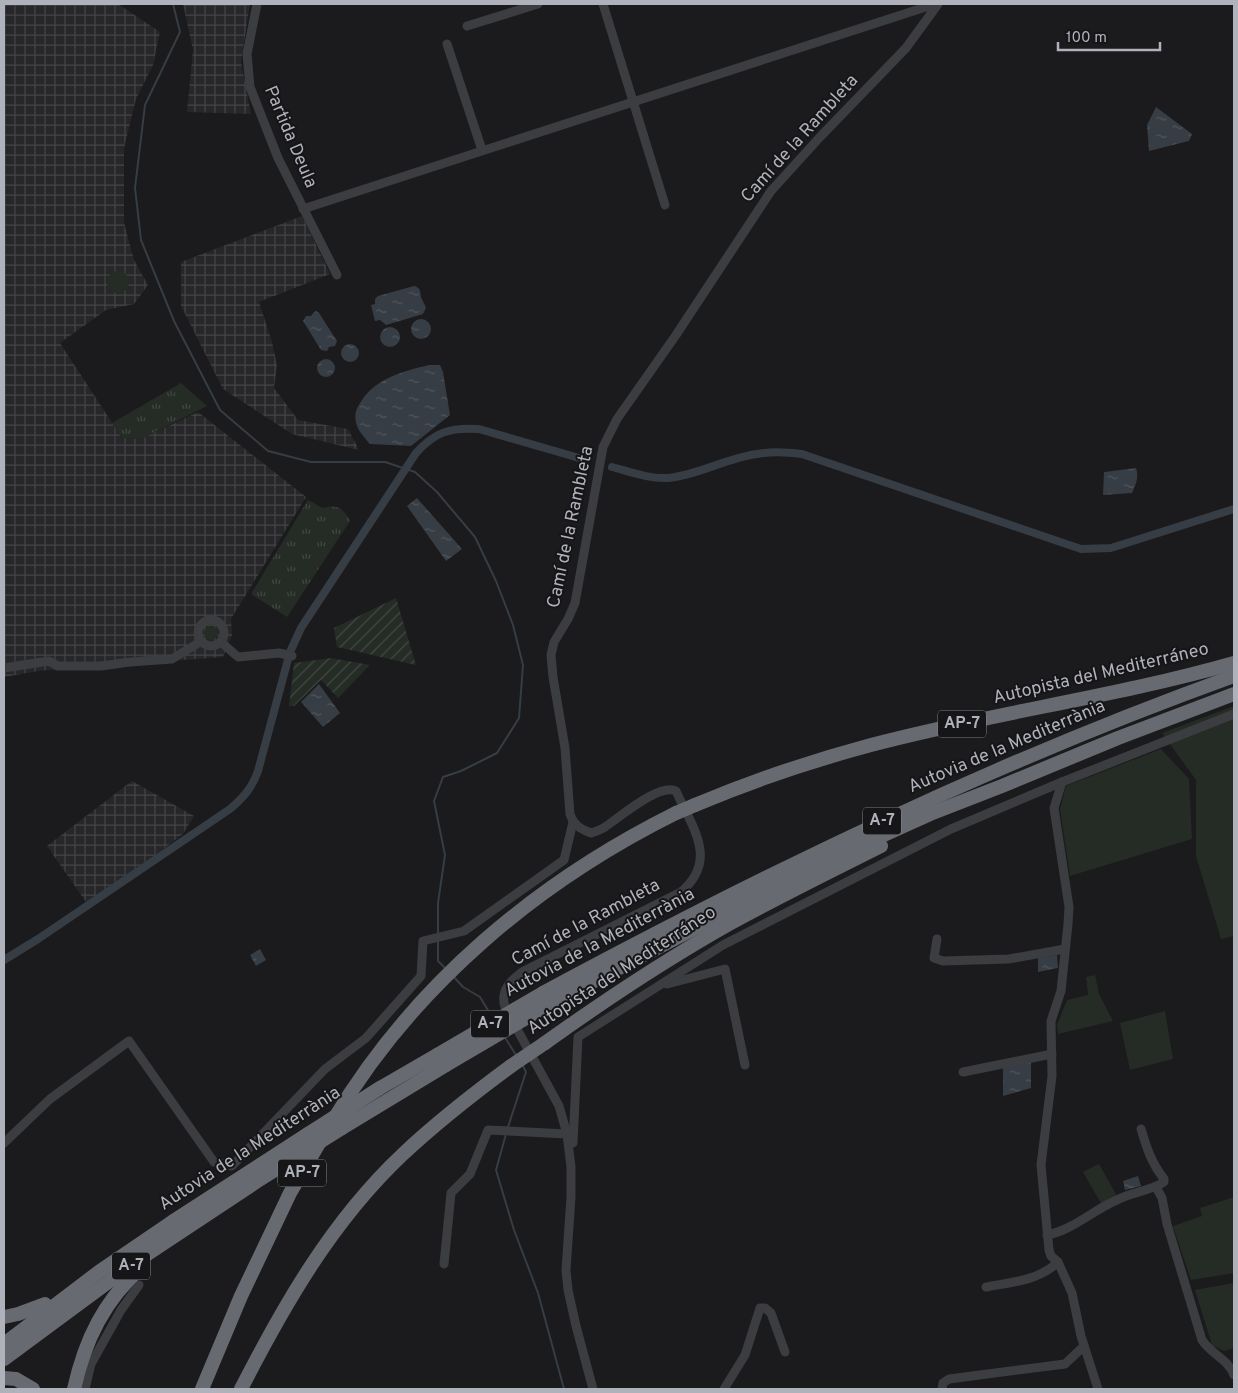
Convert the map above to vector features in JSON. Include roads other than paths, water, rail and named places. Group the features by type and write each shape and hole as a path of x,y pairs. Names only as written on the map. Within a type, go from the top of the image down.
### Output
{"highway":[{"name":"Autopista del Mediterráneo","path":"202,1389 241,1296 290,1193 349,1094 410,1014 441,981 510,918 550,888 602,853 676,813 746,783 787,769 872,744 1114,692 1234,662"},
{"name":"Autovia de la Mediterrània","path":"4,1358 134,1263 262,1178 342,1128 441,1060 673,923 881,822 1076,737 1234,676"},
{"name":"Autovia de la Mediterrània","path":"546,999 806,870 930,814 1118,738 1234,694"},
{"name":"Autopista del Mediterráneo","path":"241,1389 274,1326 309,1269 338,1228 401,1156 471,1096 511,1066 651,971 730,924 809,882 1002,786"},
{"name":"Autovia de la Mediterrània","path":"4,1344 100,1271 172,1222 380,1088 441,1060"},
{"path":"74,1389 86,1346 94,1326 107,1307 131,1277 194,1230 203,1218"},
{"path":"4,1336 82,1278 100,1271"},
{"path":"4,1317 45,1304"},
{"path":"4,1378 16,1380 33,1389"}],"street":[{"name":"Partida Deula","path":"257,4 247,54 250,87 278,158 302,209 338,275"},
{"path":"467,26 538,4"},
{"path":"603,4 665,205"},
{"path":"302,209 936,4"},
{"name":"Camí de la Rambleta","path":"593,1389 568,1290 566,1270 571,1198 571,1167 567,1134 559,1106 505,1007 503,1001 504,992 510,982 522,972 681,892 692,882 699,869 701,854 699,843 676,791 673,790 666,790 652,796 604,828 591,833 573,822 570,814 565,748 553,677 551,655 554,642 576,603 603,448 617,418 676,335 771,191 906,48 936,4"},
{"path":"447,44 482,150"},
{"path":"211,620 219,623 224,634 221,642 213,647 200,642 198,637 199,628 202,624 211,620"},
{"path":"4,668 49,661 58,666 101,666 130,662 172,660 200,642"},
{"path":"221,642 238,656 279,653 289,656"},
{"path":"571,1167 578,1037 723,945 951,829 1062,782 1234,714"},
{"path":"1062,782 1054,808 1069,906 1061,991 1051,1021 1052,1076 1041,1165 1049,1250 1058,1262 1072,1294 1081,1336 1098,1389"},
{"path":"4,1144 50,1099 129,1042 214,1162 232,1166 325,1069 366,1038 421,976 423,941 464,931 564,860 573,822"},
{"path":"937,939 934,958 943,961 1009,959 1065,949"},
{"path":"659,986 725,969 745,1065"},
{"path":"963,1072 1052,1054"},
{"path":"1047,1235 1059,1232 1118,1199 1156,1187 1164,1182 1164,1179 1150,1159 1141,1129"},
{"path":"444,1264 451,1193 470,1174 488,1130 567,1134"},
{"path":"1156,1187 1162,1198 1167,1224 1202,1340 1210,1351 1229,1366 1234,1375"},
{"path":"986,1287 1031,1278 1049,1271 1058,1262"},
{"path":"85,1389 91,1364 121,1310 139,1285"},
{"path":"724,1389 745,1355 760,1308 765,1308 772,1313 785,1352"},
{"path":"942,1389 943,1383 950,1379 1064,1364 1084,1346"}],"water":[{"path":"1156,107 1192,134 1189,141 1149,151 1147,125"},
{"path":"414,286 420,290 421,298 426,307 423,314 386,325 380,320 375,321 371,305 375,304 375,299 378,296"},
{"path":"316,311 337,341 335,346 329,347 327,351 321,350 303,321 306,316 311,316"},
{"path":"421,319 428,322 431,329 428,336 421,339 414,336 411,329 414,322"},
{"path":"390,327 397,330 400,337 397,344 390,347 383,344 380,337 383,330"},
{"path":"350,344 356,347 359,353 356,359 350,362 344,359 341,353 344,347"},
{"path":"326,359 332,362 335,368 332,374 326,377 320,374 317,368 320,362"},
{"path":"429,365 440,365 443,372 450,415 411,446 370,444 356,422 356,410 362,400 375,386 392,376"},
{"path":"1136,468 1136,484 1132,493 1103,495 1104,472"},
{"path":"417,498 462,549 446,561 407,506"},
{"path":"319,684 340,713 323,727 301,702"},
{"path":"260,949 266,960 256,966 250,955"},
{"path":"1057,955 1058,968 1038,972 1038,958"},
{"path":"1031,1062 1031,1088 1003,1096 1003,1068"},
{"path":"1138,1176 1141,1186 1125,1190 1123,1181"}],"waterway":[{"path":"173,4 180,32 145,105 135,188 141,240 174,321 220,410 268,451 311,462 385,462 415,472 437,492 475,537 496,581 513,625 523,665 519,718 497,753 461,771 443,777 434,801 445,855 438,903 438,935"},
{"path":"4,960 230,809 247,792 258,771 290,652 301,628 416,453 423,446 444,432 460,429 479,429 586,460"},
{"path":"612,467 647,476 668,478 691,474 734,459 768,452 802,454 1081,549 1111,548 1234,509"},
{"path":"438,940 438,961 446,969"},
{"path":"453,976 463,987 480,997 492,1017"},
{"path":"504,1036 516,1055"},
{"path":"508,1127 526,1072 523,1066"},
{"path":"506,1134 496,1170 514,1230 538,1293 564,1389"}]}
